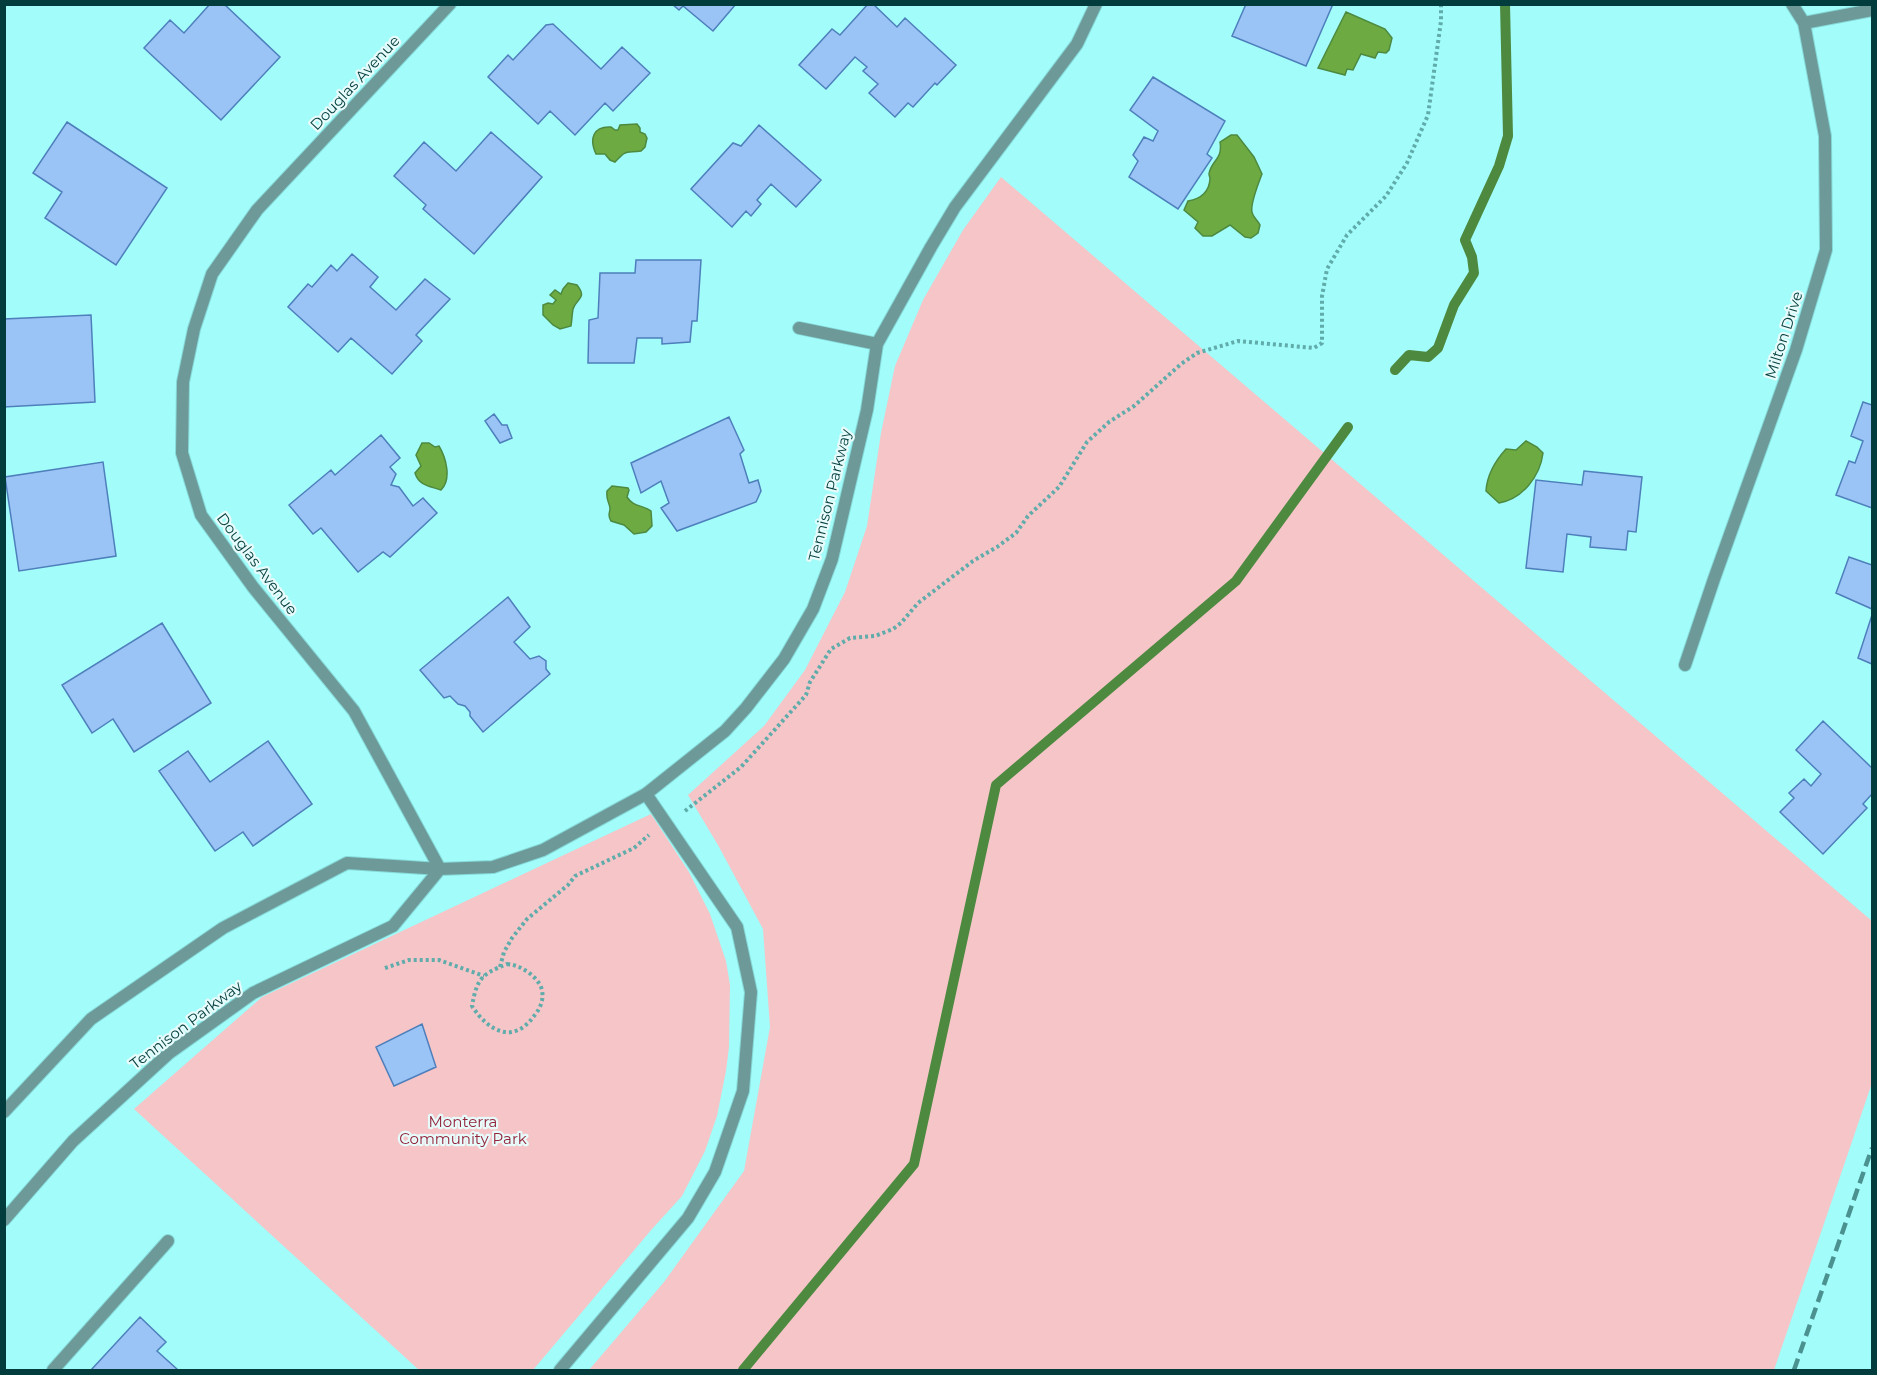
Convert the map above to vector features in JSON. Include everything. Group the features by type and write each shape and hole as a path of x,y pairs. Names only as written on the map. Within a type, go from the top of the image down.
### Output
{"street":[{"name":"Douglas Avenue","path":"440,869 354,711 253,587 201,515 182,453 183,382 194,328 212,274 257,210 450,4"},
{"name":"Tennison Parkway","path":"4,1112 91,1019 223,928 347,863 440,869 493,867 543,850 646,794 725,731 784,659 813,609 832,559 867,410 877,344 955,207 1077,45 1096,4"},
{"name":"Milton Drive","path":"1685,665 1796,350 1826,250 1825,136 1804,23 1792,4"},
{"path":"1804,23 1872,10"},
{"path":"799,328 877,344"},
{"path":"560,1371 687,1218 715,1172 743,1091 751,992 737,927 646,794"},
{"name":"Tennison Parkway","path":"4,1220 73,1141 168,1054 253,993 393,926 440,869"},
{"path":"53,1371 168,1241"}],"path":[{"path":"500,967 504,951 512,938 527,920 568,885 575,876 634,848 693,806 741,767 806,694 810,682 831,649 850,638 875,636 893,629 918,603 973,561 1016,533 1028,516 1059,487 1087,442 1109,422 1134,406 1181,364 1197,353 1238,341 1314,348 1322,343 1322,296 1327,269 1347,235 1391,187 1407,163 1428,115 1441,21 1441,4"},
{"path":"385,968 409,960 439,960 484,976"},
{"path":"507,964 518,965 536,979 542,990 541,1007 526,1026 514,1033 499,1030 481,1020 472,1006 475,991 484,976 500,967 507,964"}],"green space":[{"path":"1001,177 1872,921 1872,1083 1774,1370 589,1370 664,1282 744,1171 770,1027 763,929 688,795 764,726 805,670 845,592 867,526 881,433 895,366 923,300 963,230"},
{"name":"Monterra Community Park","path":"651,814 689,872 710,914 726,961 730,985 729,1047 726,1071 717,1116 705,1151 682,1196 533,1370 419,1370 134,1109 262,997"}],"shaded area":[{"path":"1346,12 1385,29 1392,38 1386,53 1378,52 1375,58 1361,54 1353,70 1347,69 1345,75 1318,68"},
{"path":"637,124 640,132 647,138 645,147 641,151 626,152 615,162 605,154 596,154 593,139 596,131 605,127 618,130 620,125"},
{"path":"1231,135 1237,135 1254,157 1262,174 1252,208 1253,216 1260,225 1258,233 1251,238 1245,237 1230,225 1212,236 1203,236 1195,228 1198,222 1184,210 1188,201 1206,192 1210,169 1220,153 1220,142"},
{"path":"568,283 577,285 581,296 574,305 571,326 560,329 543,315 543,305 553,304 556,300 550,295 555,290 561,294"},
{"path":"1526,441 1543,453 1538,470 1522,492 1499,503 1486,491 1490,474 1506,449 1516,450"},
{"path":"422,443 439,446 444,456 447,474 441,490 422,483 415,473 421,466 416,455"},
{"path":"612,486 628,488 629,500 651,511 652,526 646,532 634,534 624,525 611,521 607,491"}],"building":[{"path":"210,4 224,4 280,57 221,120 144,48 170,20 184,33"},
{"path":"672,4 736,4 713,31 683,6 679,10"},
{"path":"868,4 873,4 897,27 905,18 956,65 913,107 908,103 895,117 869,93 878,84 863,71 867,67 855,57 826,89 799,65 832,29 840,35"},
{"path":"1246,4 1333,4 1306,66 1232,36"},
{"path":"553,24 601,69 622,47 650,73 613,111 605,103 575,135 550,111 538,124 488,77 508,55 513,60 546,25"},
{"path":"1153,77 1225,121 1207,154 1212,158 1178,209 1129,177 1138,161 1133,155 1144,137 1153,141 1158,131 1130,110"},
{"path":"67,122 167,188 116,265 45,218 62,192 33,173"},
{"path":"759,125 821,180 796,207 771,184 757,200 761,204 751,216 746,211 732,227 691,189 733,143 741,146"},
{"path":"491,132 542,177 474,254 423,209 426,205 394,176 424,142 456,171"},
{"path":"352,254 378,277 370,287 396,310 425,279 450,299 416,335 422,341 392,374 351,338 338,352 288,307 308,284 312,287 331,265 337,271"},
{"path":"636,260 701,260 697,321 692,321 690,342 662,344 662,338 637,338 634,363 588,363 589,320 598,318 600,273 635,273"},
{"path":"91,315 95,402 4,407 4,319"},
{"path":"1863,402 1872,405 1872,508 1836,495 1849,461 1855,463 1863,441 1851,436"},
{"path":"494,414 502,425 507,425 512,438 500,443 485,421"},
{"path":"729,417 744,450 740,454 749,483 758,480 761,491 756,502 677,531 661,508 669,503 661,481 641,493 631,463"},
{"path":"381,435 400,458 390,467 396,474 391,485 399,487 413,506 423,498 437,513 390,557 383,552 358,572 321,528 313,534 289,505 331,470 335,475"},
{"path":"103,462 116,556 19,571 5,477"},
{"path":"1584,471 1642,477 1636,532 1628,531 1626,550 1590,547 1591,537 1567,534 1563,572 1526,568 1536,480 1582,485"},
{"path":"1849,557 1872,565 1872,609 1836,593"},
{"path":"508,597 530,627 514,642 530,659 539,656 546,661 546,669 550,674 483,732 465,706 458,704 450,696 444,698 420,670"},
{"path":"1872,615 1872,664 1858,658"},
{"path":"162,623 211,703 134,752 113,719 92,733 62,685"},
{"path":"1823,721 1872,768 1872,794 1863,804 1867,808 1823,854 1780,812 1794,798 1789,793 1804,779 1811,786 1821,774 1796,750"},
{"path":"268,741 312,804 253,846 243,832 215,851 159,771 188,751 210,782"},
{"path":"422,1024 436,1067 394,1086 376,1047"},
{"path":"140,1317 166,1342 157,1351 178,1370 91,1370"}],"waterway":[{"path":"1395,370 1409,355 1428,357 1438,348 1454,305 1474,273 1472,257 1465,240 1499,166 1508,136 1505,4"},
{"path":"743,1370 914,1164 996,785 1236,581 1348,427"}],"railway":[{"path":"1794,1370 1872,1148"}]}
